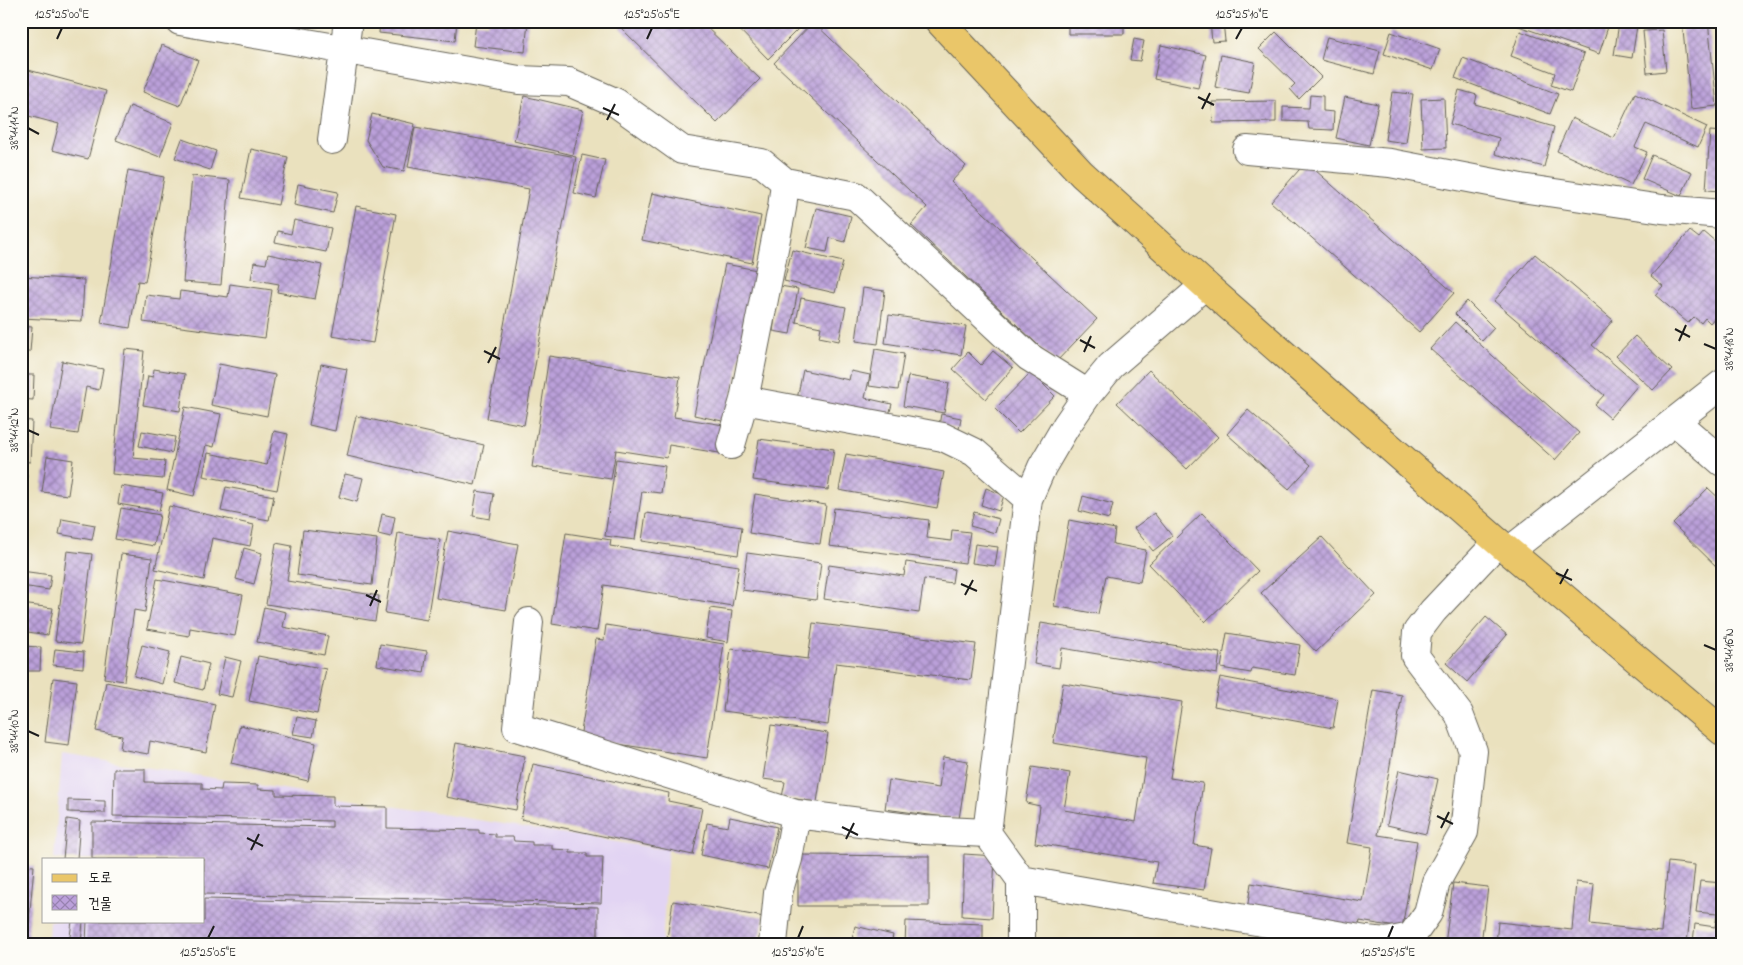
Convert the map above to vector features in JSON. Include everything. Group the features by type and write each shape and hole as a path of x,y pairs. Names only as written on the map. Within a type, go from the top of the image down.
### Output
{"main road":[{"path":"938,21 1082,174 1504,547 1722,731"}],"street":[{"path":"180,21 519,80 569,82 615,102 682,150 762,162 785,182 856,196 1029,357 1088,394"},
{"path":"332,140 348,21"},
{"path":"1247,150 1390,163 1521,188 1662,209 1722,214"},
{"path":"731,445 744,400 782,208 785,182"},
{"path":"1021,944 1021,880 988,832 1028,499 1042,467 1061,434 1088,394 1111,366 1205,284"},
{"path":"1021,880 1366,940 1387,942 1411,937 1428,913 1436,882 1464,832 1473,751 1459,714 1415,656 1417,632 1433,611 1504,547 1676,422 1722,384"},
{"path":"744,400 942,437 974,452 1028,499"},
{"path":"1676,422 1722,462"},
{"path":"529,622 517,727 796,814 924,830 988,832"},
{"path":"773,944 778,892 788,859 796,814"}],"shaded area":[{"path":"62,754 668,850 662,944 48,944 49,922 205,922 205,858 54,858"}],"building":[{"path":"380,21 457,21 455,41 379,33"},
{"path":"488,21 528,21 525,52 473,46 476,23 488,24"},
{"path":"614,21 700,21 760,79 717,123"},
{"path":"731,21 806,21 768,59"},
{"path":"1068,21 1124,21 1124,34 1068,34"},
{"path":"1210,21 1223,21 1225,41 1212,42"},
{"path":"1504,21 1610,21 1599,54"},
{"path":"1682,21 1708,21 1717,106 1691,109"},
{"path":"813,22 966,166 951,182 1097,319 1056,362 911,225 927,207 774,63"},
{"path":"1619,23 1637,26 1632,58 1614,55"},
{"path":"1662,30 1666,71 1647,73 1643,31"},
{"path":"1520,31 1584,54 1571,92 1551,85 1555,73 1511,56"},
{"path":"1276,32 1321,77 1299,99 1290,89 1295,84 1259,49"},
{"path":"1391,32 1440,49 1433,70 1384,54"},
{"path":"1327,37 1380,51 1374,74 1321,60"},
{"path":"1134,39 1144,41 1140,61 1130,60"},
{"path":"162,45 198,60 180,106 143,92"},
{"path":"1161,45 1206,55 1198,88 1154,79"},
{"path":"1221,55 1255,62 1249,93 1215,87"},
{"path":"1463,58 1558,94 1550,114 1455,78"},
{"path":"21,68 106,91 88,159 52,150 59,124 21,114"},
{"path":"1459,90 1477,95 1475,104 1554,127 1544,167 1495,154 1499,138 1450,124"},
{"path":"1392,92 1413,94 1406,143 1385,140"},
{"path":"1635,93 1707,127 1698,147 1646,124 1635,147 1647,152 1631,185 1557,151 1572,118 1614,138"},
{"path":"1310,95 1323,96 1323,111 1334,112 1333,130 1309,129 1308,122 1283,121 1283,107 1309,108"},
{"path":"524,96 583,110 573,155 514,141"},
{"path":"1345,97 1378,104 1369,145 1336,138"},
{"path":"1444,98 1446,148 1423,149 1421,99"},
{"path":"1276,101 1276,122 1213,123 1212,102"},
{"path":"130,106 173,123 160,157 116,140"},
{"path":"372,114 415,124 404,171 383,167 366,140"},
{"path":"415,127 576,157 562,231 560,231 524,425 487,418 529,189 408,167"},
{"path":"1710,131 1722,132 1722,191 1706,190"},
{"path":"182,139 216,151 210,170 175,158"},
{"path":"251,149 288,157 278,205 241,198"},
{"path":"582,155 605,160 596,198 574,193"},
{"path":"1652,155 1692,172 1681,196 1642,179"},
{"path":"1306,162 1454,293 1419,332 1271,202"},
{"path":"128,170 164,177 145,282 138,281 130,328 101,323"},
{"path":"192,176 230,180 221,285 183,282"},
{"path":"298,184 338,192 333,213 294,205"},
{"path":"652,193 761,216 752,263 642,240"},
{"path":"356,206 396,214 373,343 332,336"},
{"path":"816,208 851,216 845,242 830,238 827,252 806,248"},
{"path":"294,220 331,228 326,252 275,242 278,231 291,234"},
{"path":"1690,231 1699,238 1704,232 1722,247 1722,309 1710,323 1705,318 1701,323 1694,317 1688,323 1655,295 1663,286 1651,276"},
{"path":"792,250 843,262 835,293 784,281"},
{"path":"268,254 322,265 315,299 277,292 279,284 251,279 254,262 266,264"},
{"path":"1535,254 1613,320 1592,345 1638,385 1610,418 1595,405 1604,395 1494,301"},
{"path":"725,264 757,270 727,422 694,415"},
{"path":"21,276 84,280 82,321 21,318"},
{"path":"230,284 272,290 265,338 143,322 146,295 179,299 180,291 228,297"},
{"path":"780,286 798,289 790,334 773,331"},
{"path":"863,288 885,291 878,344 856,341"},
{"path":"801,298 846,307 839,341 819,337 821,327 796,322"},
{"path":"1467,301 1494,328 1482,341 1455,314"},
{"path":"889,315 966,326 961,355 885,343"},
{"path":"1455,322 1579,433 1555,460 1430,349"},
{"path":"21,326 32,327 30,352 21,352"},
{"path":"1635,336 1672,370 1653,390 1616,356"},
{"path":"125,349 144,351 133,458 165,461 163,479 112,474"},
{"path":"875,349 904,354 898,390 869,386"},
{"path":"993,351 1013,368 986,399 953,369 968,352 981,365"},
{"path":"549,356 680,377 674,417 724,425 719,453 669,445 667,458 616,450 611,479 532,467"},
{"path":"62,361 103,369 99,390 86,387 78,434 50,430"},
{"path":"219,364 275,375 267,416 211,405"},
{"path":"321,364 347,369 335,431 309,425"},
{"path":"154,369 185,374 180,411 143,405 148,376 153,377"},
{"path":"803,370 849,380 851,371 870,375 865,398 892,404 888,419 797,399"},
{"path":"1149,370 1218,437 1187,469 1117,403"},
{"path":"1031,372 1055,396 1019,433 995,409"},
{"path":"21,375 34,375 33,400 21,399"},
{"path":"908,376 949,383 944,413 903,406"},
{"path":"185,407 221,414 214,447 206,445 194,496 167,490"},
{"path":"1248,410 1311,465 1289,489 1227,434"},
{"path":"941,414 961,418 959,429 939,425"},
{"path":"356,416 484,445 475,485 347,456"},
{"path":"21,420 32,421 30,462 21,461"},
{"path":"142,431 175,437 172,453 139,446"},
{"path":"274,431 288,434 277,490 203,476 208,453 267,465"},
{"path":"759,439 834,449 828,490 753,480"},
{"path":"846,454 944,472 937,508 839,490"},
{"path":"47,456 73,460 68,495 42,492"},
{"path":"616,459 665,466 661,493 642,491 635,540 605,536"},
{"path":"21,474 27,475 25,496 21,496"},
{"path":"345,474 363,478 357,502 339,497"},
{"path":"121,486 163,493 159,511 118,504"},
{"path":"226,487 274,496 269,520 221,511"},
{"path":"986,488 1004,495 999,511 981,505"},
{"path":"1708,488 1722,501 1722,572 1673,524"},
{"path":"477,491 494,494 490,519 473,516"},
{"path":"755,494 826,505 820,544 749,533"},
{"path":"1083,496 1113,504 1109,519 1079,511"},
{"path":"169,506 254,525 250,546 212,538 204,580 155,569"},
{"path":"121,508 160,515 154,546 115,539"},
{"path":"834,508 929,520 927,538 951,541 952,530 970,532 965,563 829,546"},
{"path":"974,512 999,519 995,533 970,526"},
{"path":"646,513 742,527 738,555 642,541"},
{"path":"1154,513 1172,536 1153,551 1134,528"},
{"path":"1202,513 1258,571 1205,622 1149,564"},
{"path":"382,514 395,517 391,537 378,534"},
{"path":"62,519 95,525 92,540 59,534"},
{"path":"1069,520 1115,529 1113,544 1146,550 1140,582 1106,576 1098,614 1054,606"},
{"path":"303,530 377,539 372,585 297,575"},
{"path":"448,531 518,544 506,610 436,598"},
{"path":"398,533 440,540 427,620 385,613"},
{"path":"566,533 611,540 610,546 739,566 732,606 604,585 597,631 552,624"},
{"path":"1322,537 1376,595 1316,652 1261,593"},
{"path":"276,543 292,546 287,581 379,596 375,621 266,604"},
{"path":"975,544 998,547 995,566 972,563"},
{"path":"244,548 262,553 254,584 236,579"},
{"path":"67,551 92,554 81,644 55,641"},
{"path":"747,553 821,563 816,600 742,590"},
{"path":"121,554 152,558 145,612 134,610 124,681 104,678"},
{"path":"906,562 954,569 952,583 924,579 919,613 824,599 829,565 904,576"},
{"path":"21,571 51,575 49,590 21,586"},
{"path":"157,579 243,595 235,636 190,628 189,636 147,629"},
{"path":"21,604 53,608 48,635 21,631"},
{"path":"264,607 286,612 283,627 328,636 324,655 257,642"},
{"path":"710,608 732,611 728,642 706,638"},
{"path":"1486,617 1507,635 1467,682 1446,663"},
{"path":"813,623 976,644 971,680 836,663 828,725 723,711 731,649 808,659"},
{"path":"1041,623 1220,653 1217,674 1062,648 1059,668 1034,664"},
{"path":"606,625 724,644 707,758 580,738 596,639 604,640"},
{"path":"1227,633 1300,645 1295,675 1252,668 1251,673 1221,668"},
{"path":"380,644 427,651 424,673 377,665"},
{"path":"142,645 170,652 162,684 134,676"},
{"path":"21,646 41,647 40,671 21,671"},
{"path":"55,649 84,652 83,668 53,665"},
{"path":"258,656 326,669 317,714 249,701"},
{"path":"181,657 209,664 203,690 175,683"},
{"path":"225,657 241,661 232,697 217,694"},
{"path":"1220,677 1338,699 1333,728 1214,706"},
{"path":"53,678 77,681 69,745 45,742"},
{"path":"106,682 215,704 206,752 150,741 148,754 120,749 122,736 96,731"},
{"path":"1063,683 1182,702 1170,778 1203,783 1194,845 1211,848 1204,890 1153,883 1157,862 1035,843 1040,806 1026,803 1032,767 1070,773 1064,810 1136,822 1146,758 1053,743"},
{"path":"1373,690 1402,695 1378,835 1417,841 1402,928 1360,921 1358,929 1247,910 1251,883 1363,902 1372,847 1347,843"},
{"path":"297,717 316,721 313,737 293,734"},
{"path":"240,725 316,743 308,781 231,763"},
{"path":"771,725 828,733 817,802 782,797 785,782 763,779"},
{"path":"456,743 525,756 516,810 446,797"},
{"path":"943,757 968,761 959,819 885,809 889,780 939,788"},
{"path":"533,764 669,793 668,801 702,808 693,855 521,819"},
{"path":"114,769 145,769 145,782 202,783 202,789 221,790 222,784 258,785 258,789 276,790 276,795 333,796 333,806 387,807 387,828 479,830 479,833 495,834 495,837 513,837 514,841 532,842 532,845 552,845 552,849 570,850 570,853 587,853 587,857 603,857 601,903 205,894 205,858 92,858 92,822 332,827 332,821 113,816"},
{"path":"1399,770 1438,779 1426,834 1387,825"},
{"path":"68,800 105,801 105,813 68,812"},
{"path":"730,817 777,827 768,869 701,855 707,823 728,827"},
{"path":"67,819 80,821 77,858 63,858"},
{"path":"964,854 995,856 992,918 962,916"},
{"path":"798,855 929,856 929,906 798,906"},
{"path":"1668,862 1695,865 1687,944 1496,944 1498,922 1572,930 1576,882 1594,884 1590,924 1661,932"},
{"path":"21,865 34,866 27,944 21,944"},
{"path":"1700,881 1722,883 1722,944 1693,942 1695,924 1715,927 1717,914 1696,912"},
{"path":"1453,883 1488,887 1481,944 1445,944"},
{"path":"205,899 598,907 598,944 86,944 87,922 205,922"},
{"path":"673,901 764,917 759,944 666,944"},
{"path":"906,921 983,924 983,944 905,944"},
{"path":"72,922 83,922 81,944 69,944"},
{"path":"855,926 893,935 891,944 851,944"}]}
